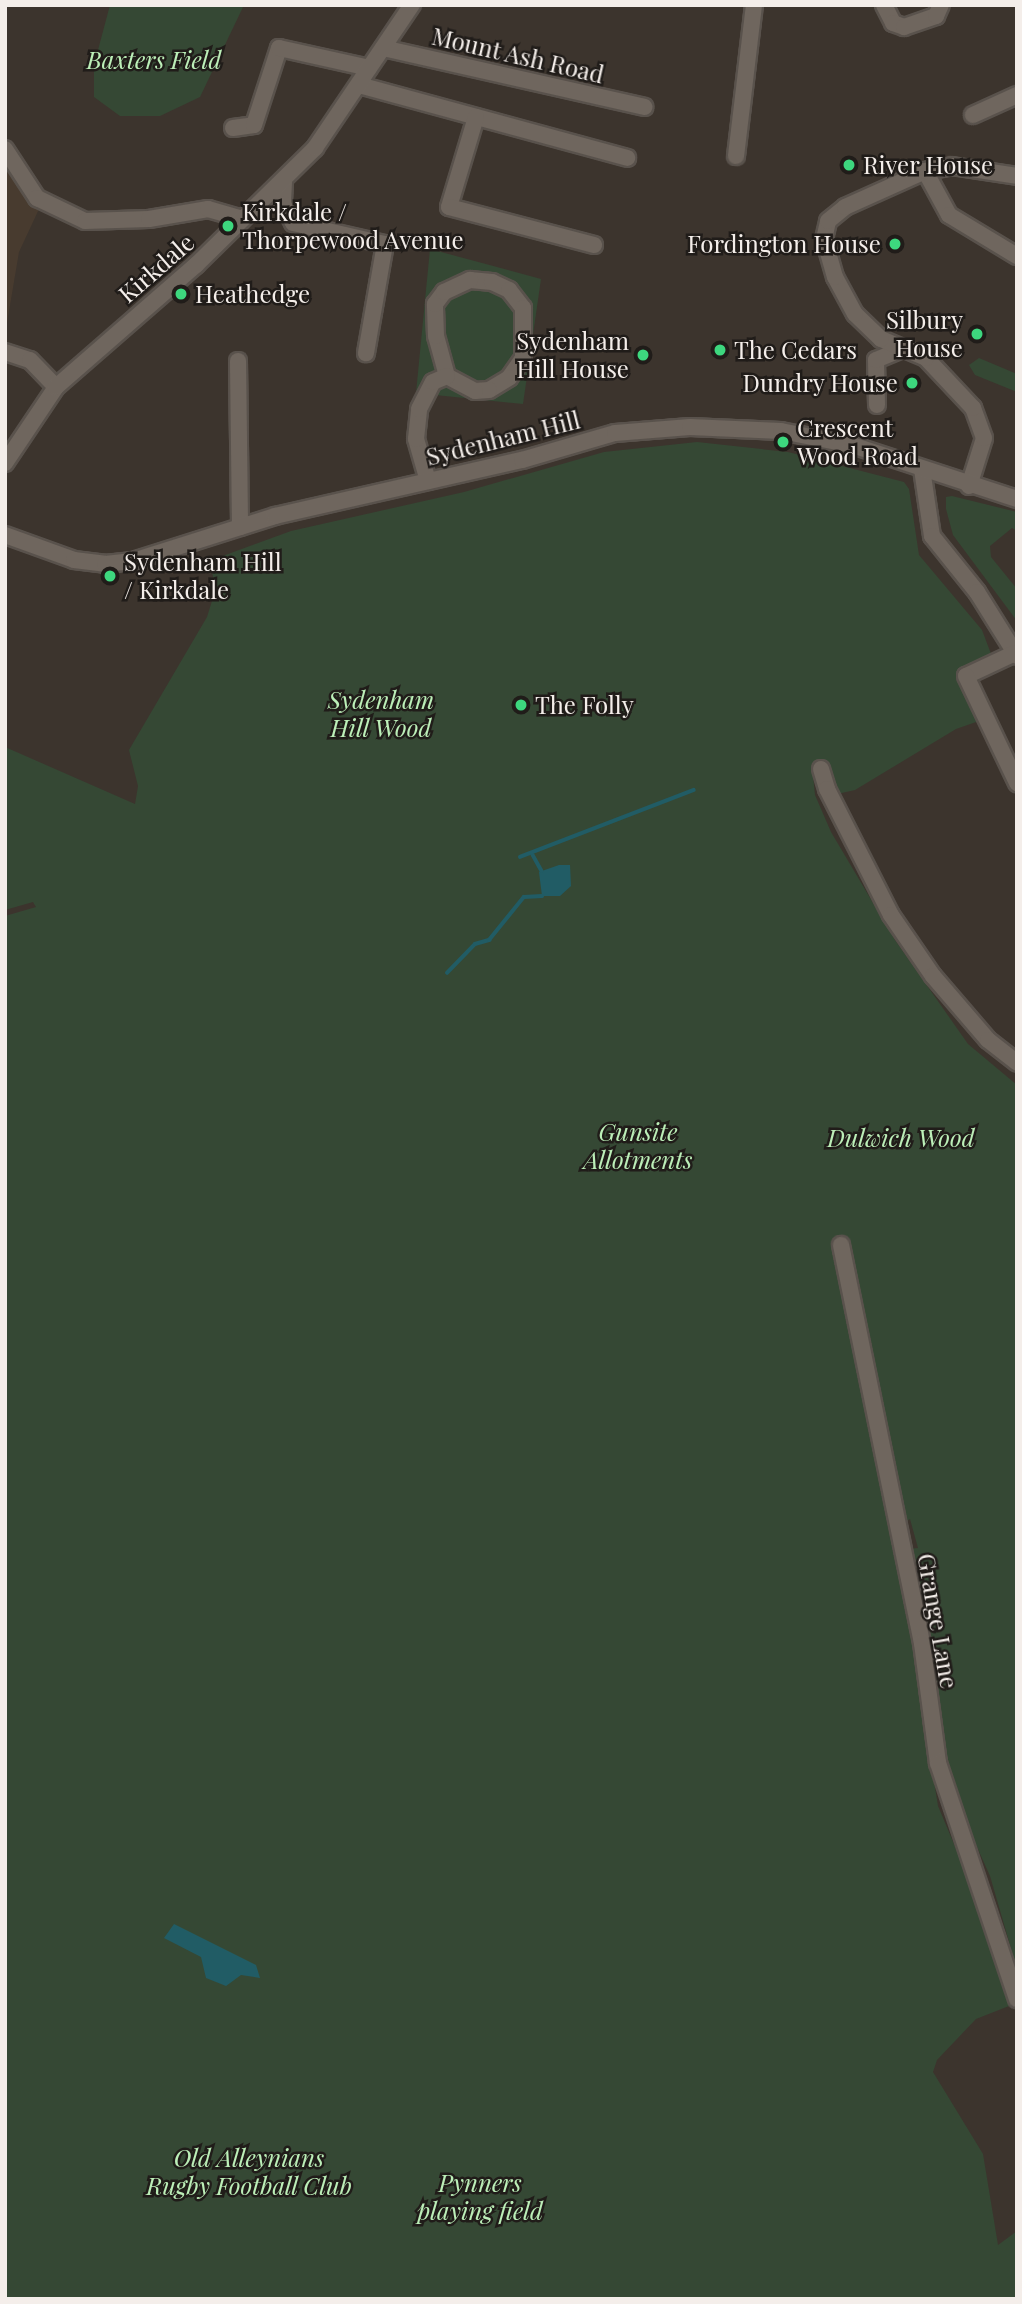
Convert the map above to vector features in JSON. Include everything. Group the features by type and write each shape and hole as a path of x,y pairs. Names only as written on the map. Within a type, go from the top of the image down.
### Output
{"street":[{"name":"Kirkdale","path":"5,463 33,415 56,387 284,182 315,148 412,5"},
{"path":"736,156 754,5"},
{"path":"884,5 893,23 904,27 936,16 941,5"},
{"path":"233,128 254,125 279,48 369,68"},
{"name":"Mount Ash Road","path":"383,48 644,107"},
{"path":"359,85 627,158"},
{"path":"973,116 1017,95"},
{"path":"476,117 449,207 594,245"},
{"path":"5,149 37,198 85,221 149,219 208,209 242,219"},
{"path":"969,486 984,438 973,408 926,358 881,339 855,314 835,277 824,239 828,221 845,207 925,171 952,166 1017,176"},
{"path":"925,171 949,215 1017,256"},
{"path":"284,182 283,204 293,223 385,244 366,353"},
{"path":"470,280 492,282 509,290 523,308 523,358 509,378 489,390 475,391 447,376 436,336 435,304 444,292 470,280"},
{"path":"877,405 876,360 902,349"},
{"path":"5,352 30,360 56,387"},
{"path":"238,361 240,527"},
{"path":"428,481 416,439 419,409 433,382 447,376"},
{"name":"Sydenham Hill","path":"5,535 64,557 105,564 154,557 240,527 522,460 615,433 690,427 781,432 852,445 969,486 1017,499"},
{"path":"922,470 932,536 977,592 1016,654 966,676 1017,783"},
{"path":"821,769 827,789 872,884 905,936 988,1040 1017,1063"},
{"name":"Grange Lane","path":"841,1245 922,1643 938,1762 1017,1999"}],"shaded area":[{"path":"5,165 39,209 19,252 5,335"}],"green space":[{"name":"Baxters Field","path":"110,5 244,5 200,97 160,116 120,116 94,97 94,65"},
{"path":"430,249 541,279 523,404 416,393"},
{"path":"979,358 1017,374 1017,392 975,375 969,365"},
{"path":"697,442 788,452 904,482 909,489 919,555 982,630 993,659 956,674 979,721 956,729 855,790 837,794 828,767 813,775 815,795 831,832 895,940 968,1044 1017,1085 1017,1969 990,1876 960,1809 943,1755 932,1655 908,1549 918,1548 910,1519 898,1527 897,1549 938,1806 978,1901 1009,2006 976,2019 937,2060 933,2072 983,2154 998,2245 1017,2231 1017,2299 5,2299 5,916 36,907 33,902 5,910 5,747 135,804 138,786 129,750 207,617 216,588 209,561 291,531 464,492 604,452"},
{"path":"952,496 1017,512 1017,531 1012,528 990,546 991,557 1017,589 1017,621 953,535 946,509 946,497"}],"water":[{"path":"559,865 570,865 571,886 560,896 542,896 539,872"},
{"path":"174,1924 256,1965 260,1978 241,1975 226,1986 206,1978 201,1957 164,1938"}],"waterway":[{"path":"520,857 694,790"},
{"path":"533,855 542,871"},
{"path":"447,973 475,944 489,940 524,897 542,896"}],"place":[{"name":"River House","path":"849,165"},
{"name":"Kirkdale / Thorpewood Avenue","path":"228,226"},
{"name":"Fordington House","path":"895,244"},
{"name":"Heathedge","path":"181,294"},
{"name":"Silbury House","path":"977,334"},
{"name":"The Cedars","path":"720,350"},
{"name":"Sydenham Hill House","path":"643,355"},
{"name":"Dundry House","path":"912,383"},
{"name":"Crescent Wood Road","path":"783,442"},
{"name":"Sydenham Hill / Kirkdale","path":"110,576"},
{"name":"The Folly","path":"521,705"}],"park label":[{"name":"Sydenham Hill Wood","path":"381,714"},
{"name":"Dulwich Wood","path":"901,1138"},
{"name":"Gunsite Allotments","path":"638,1146"},
{"name":"Old Alleynians Rugby Football Club","path":"249,2172"},
{"name":"Pynners playing field","path":"480,2197"}]}
